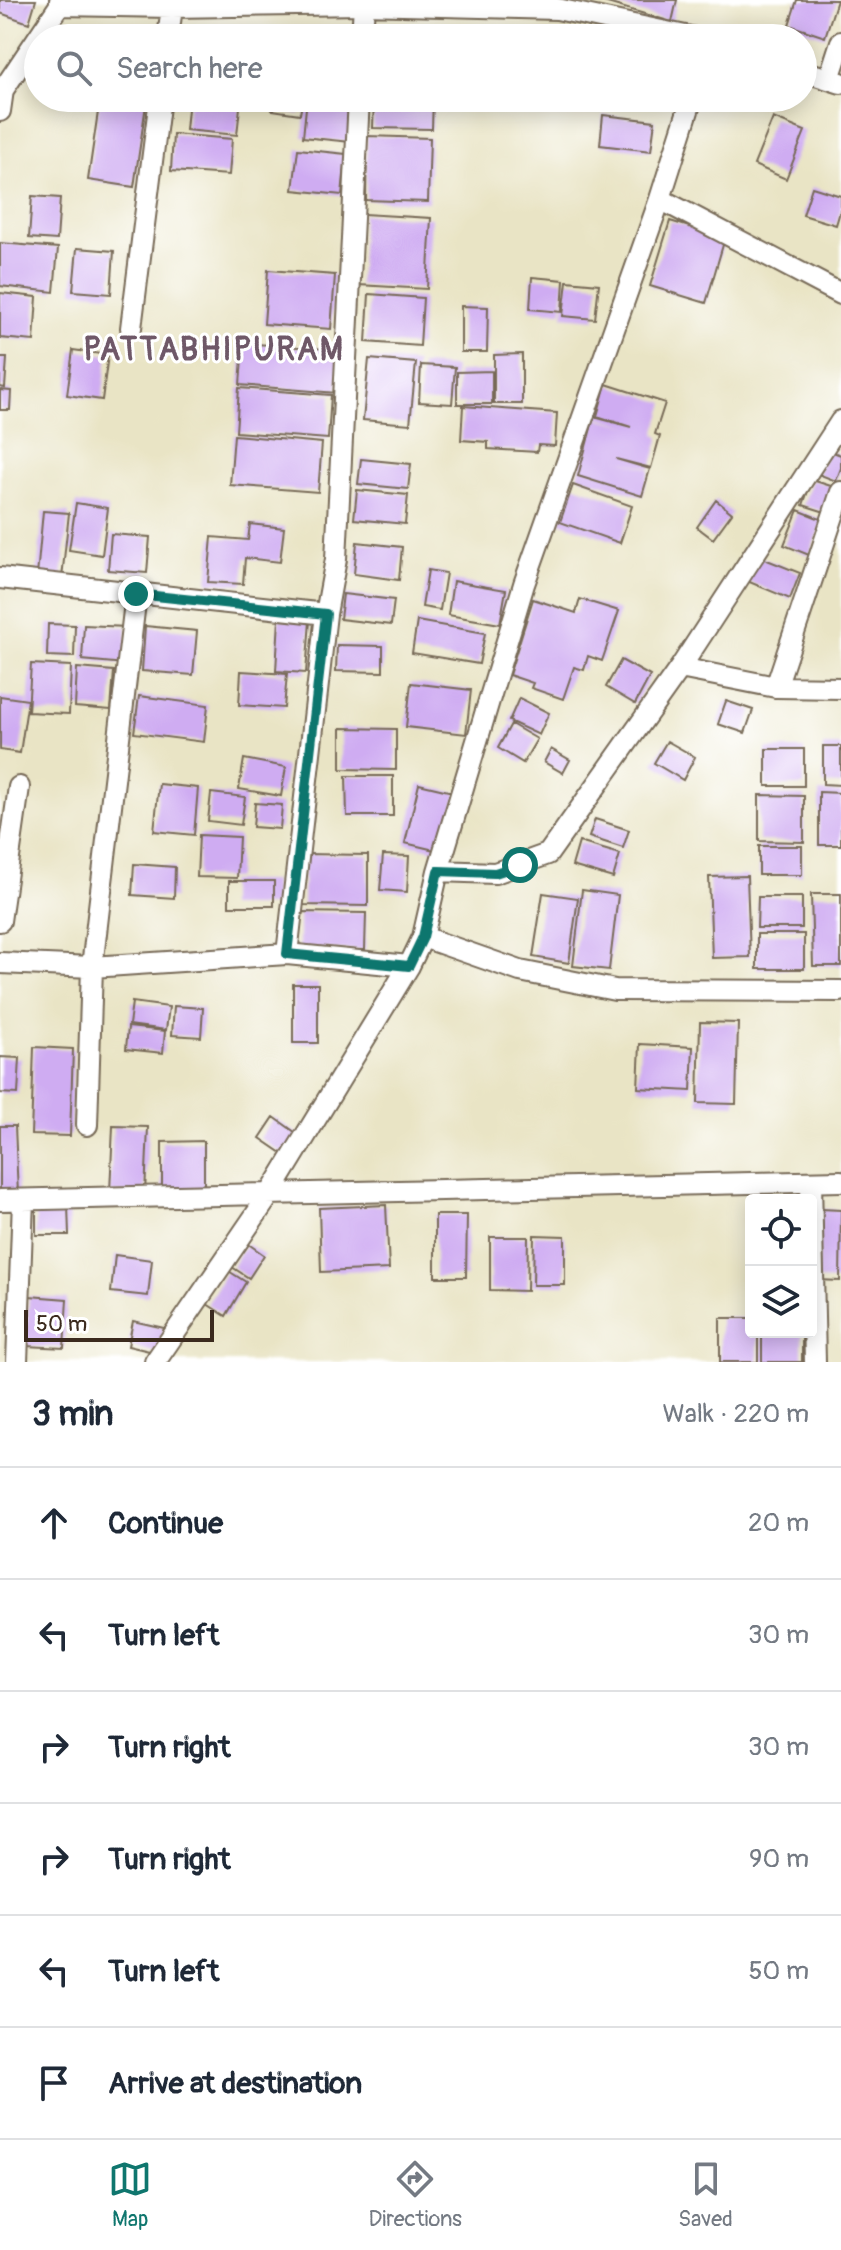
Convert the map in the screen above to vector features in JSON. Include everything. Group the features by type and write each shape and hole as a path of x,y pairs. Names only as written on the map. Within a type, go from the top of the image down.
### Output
{"street":[{"path":"46,24 60,2 172,7 293,3 559,5 637,24"},
{"path":"363,24 364,4"},
{"path":"170,24 172,7"},
{"path":"835,81 841,42"},
{"path":"0,111 3,90 24,58"},
{"path":"131,328 158,112"},
{"path":"287,954 326,614 336,559 358,112"},
{"path":"155,1362 270,1194 409,966 423,937 438,871 524,584 660,199 688,112"},
{"path":"660,199 841,294"},
{"path":"438,871 495,873 548,854 680,668 839,427"},
{"path":"776,687 841,492"},
{"path":"0,578 326,614"},
{"path":"87,1125 92,967 136,594"},
{"path":"680,668 776,687 841,688"},
{"path":"0,921 19,787"},
{"path":"423,937 520,971 615,990 841,991"},
{"path":"0,963 92,967 287,954 409,966"},
{"path":"0,1200 841,1181"},
{"path":"811,1182 815,1362"},
{"path":"17,1362 23,1200"}],"building":[{"path":"0,0 36,0 29,23 0,13"},
{"path":"597,0 677,0 672,22"},
{"path":"797,0 837,0 825,37 817,34 817,24 789,24"},
{"path":"98,112 145,112 134,187 88,180"},
{"path":"188,112 239,112 237,135 186,130"},
{"path":"306,112 353,112 350,142 303,137"},
{"path":"374,112 433,112 432,129 373,128"},
{"path":"603,115 655,121 651,151 600,145"},
{"path":"773,118 805,131 786,179 754,165"},
{"path":"173,134 232,139 229,175 171,171"},
{"path":"367,136 430,138 428,202 366,200"},
{"path":"298,149 346,154 342,195 293,190"},
{"path":"812,187 841,196 836,225 803,215"},
{"path":"32,196 60,198 57,240 29,238"},
{"path":"363,214 431,218 427,289 359,285"},
{"path":"670,221 725,238 706,303 650,286"},
{"path":"0,243 58,248 54,292 0,286"},
{"path":"77,248 114,251 111,294 73,291"},
{"path":"268,270 335,275 331,329 264,324"},
{"path":"532,277 564,280 562,312 530,309"},
{"path":"567,281 599,284 595,319 563,316"},
{"path":"0,293 37,297 34,341 0,338"},
{"path":"369,294 423,298 420,346 366,342"},
{"path":"461,306 488,307 487,352 461,352"},
{"path":"243,343 340,350 337,393 240,385"},
{"path":"73,350 108,355 102,400 67,395"},
{"path":"522,354 522,404 494,404 494,355"},
{"path":"0,358 7,358 5,388 0,387"},
{"path":"369,359 416,363 410,424 363,420"},
{"path":"421,365 455,367 452,404 419,402"},
{"path":"492,371 492,404 457,404 457,372"},
{"path":"606,384 665,403 655,434 660,436 651,468 616,459 650,469 642,496 578,476 594,417 631,427 597,416"},
{"path":"239,388 331,395 328,439 236,432"},
{"path":"0,390 11,391 10,410 0,410"},
{"path":"463,406 557,413 555,446 538,445 537,452 488,449 488,442 461,440"},
{"path":"234,435 322,443 318,492 230,485"},
{"path":"827,450 841,455 841,468 836,481 818,474"},
{"path":"361,459 411,464 408,489 358,484"},
{"path":"812,480 834,487 825,512 803,505"},
{"path":"573,485 632,506 620,543 560,522"},
{"path":"357,490 408,495 405,524 354,519"},
{"path":"716,500 732,513 713,539 697,527"},
{"path":"76,503 108,508 102,555 69,550"},
{"path":"798,510 823,520 809,555 784,545"},
{"path":"43,511 69,513 62,578 37,576"},
{"path":"250,524 284,528 280,562 245,558 243,584 208,582 212,537 248,540"},
{"path":"111,534 150,537 147,573 108,570"},
{"path":"357,542 402,547 399,580 354,574"},
{"path":"757,556 800,573 790,599 747,581"},
{"path":"428,570 446,573 440,610 422,607"},
{"path":"453,581 506,590 500,624 448,615"},
{"path":"343,594 394,600 391,625 340,619"},
{"path":"533,599 576,613 580,599 619,611 602,661 588,656 584,670 574,667 563,699 531,688 533,683 509,675"},
{"path":"279,619 310,621 306,673 276,671"},
{"path":"417,621 485,633 479,664 412,653"},
{"path":"48,624 75,625 74,657 47,656"},
{"path":"84,625 127,627 125,664 82,660"},
{"path":"145,626 197,631 193,675 142,671"},
{"path":"337,645 383,646 383,672 336,671"},
{"path":"621,660 650,676 635,704 606,687"},
{"path":"31,664 71,666 69,714 28,712"},
{"path":"77,668 114,671 111,710 75,707"},
{"path":"241,671 287,674 284,708 239,705"},
{"path":"411,683 471,690 466,734 406,727"},
{"path":"0,696 28,700 20,753 0,750"},
{"path":"139,696 208,705 204,742 134,733"},
{"path":"519,698 549,713 539,735 509,721"},
{"path":"726,701 753,710 745,733 718,724"},
{"path":"511,724 537,739 523,763 498,748"},
{"path":"341,728 396,729 396,770 341,769"},
{"path":"667,741 695,757 683,780 654,763"},
{"path":"823,746 841,746 841,785 823,784"},
{"path":"551,749 570,760 563,773 544,762"},
{"path":"766,749 804,749 804,786 766,786"},
{"path":"244,759 286,767 281,796 239,789"},
{"path":"346,776 393,776 393,816 347,816"},
{"path":"159,784 198,788 194,835 154,831"},
{"path":"419,784 457,793 443,852 405,843"},
{"path":"819,792 841,793 841,845 819,845"},
{"path":"211,793 245,797 241,825 208,821"},
{"path":"759,795 804,796 804,842 759,841"},
{"path":"255,803 282,805 280,829 253,827"},
{"path":"595,819 629,830 623,848 589,837"},
{"path":"199,835 239,837 237,878 197,877"},
{"path":"579,842 620,854 613,878 572,866"},
{"path":"759,846 802,846 802,875 759,875"},
{"path":"304,854 368,855 368,906 303,905"},
{"path":"383,855 409,856 407,892 380,890"},
{"path":"134,864 175,867 174,898 132,895"},
{"path":"747,876 750,957 712,958 709,877"},
{"path":"229,881 274,881 274,906 229,906"},
{"path":"582,890 618,895 609,970 573,966"},
{"path":"543,893 578,898 569,963 533,957"},
{"path":"811,894 841,894 841,966 813,966"},
{"path":"758,897 802,897 802,928 757,928"},
{"path":"299,912 366,913 365,950 299,949"},
{"path":"757,934 804,934 804,969 757,969"},
{"path":"293,984 318,984 318,1043 293,1043"},
{"path":"132,1002 169,1007 166,1030 129,1025"},
{"path":"174,1006 203,1008 201,1037 172,1035"},
{"path":"700,1022 738,1023 736,1104 698,1103"},
{"path":"128,1027 165,1031 163,1053 126,1049"},
{"path":"640,1044 693,1047 691,1091 638,1088"},
{"path":"34,1047 73,1049 70,1136 31,1135"},
{"path":"0,1057 20,1058 18,1094 0,1093"},
{"path":"274,1117 299,1135 285,1155 260,1138"},
{"path":"0,1126 15,1126 18,1194 0,1194"},
{"path":"113,1126 148,1127 145,1194 110,1192"},
{"path":"204,1141 204,1192 162,1192 162,1142"},
{"path":"36,1205 68,1205 69,1235 36,1235"},
{"path":"386,1205 389,1269 321,1272 319,1208"},
{"path":"821,1209 841,1210 840,1281 818,1280"},
{"path":"435,1215 467,1215 466,1277 435,1277"},
{"path":"534,1235 565,1236 565,1285 533,1285"},
{"path":"490,1237 528,1237 527,1291 490,1290"},
{"path":"247,1243 264,1255 249,1278 232,1267"},
{"path":"115,1255 152,1260 148,1296 111,1292"},
{"path":"227,1270 246,1282 226,1316 207,1304"},
{"path":"29,1296 67,1299 64,1348 26,1346"},
{"path":"720,1318 745,1318 745,1338 758,1338 758,1362 720,1362"},
{"path":"133,1321 164,1328 158,1353 128,1346"},
{"path":"762,1338 802,1338 802,1362 762,1362"}],"district":[{"name":"PATTABHIPURAM","path":"214,349"}],"route":[{"path":"136,594 326,614 287,954 409,966 423,937 438,871 495,873 520,865"}]}
